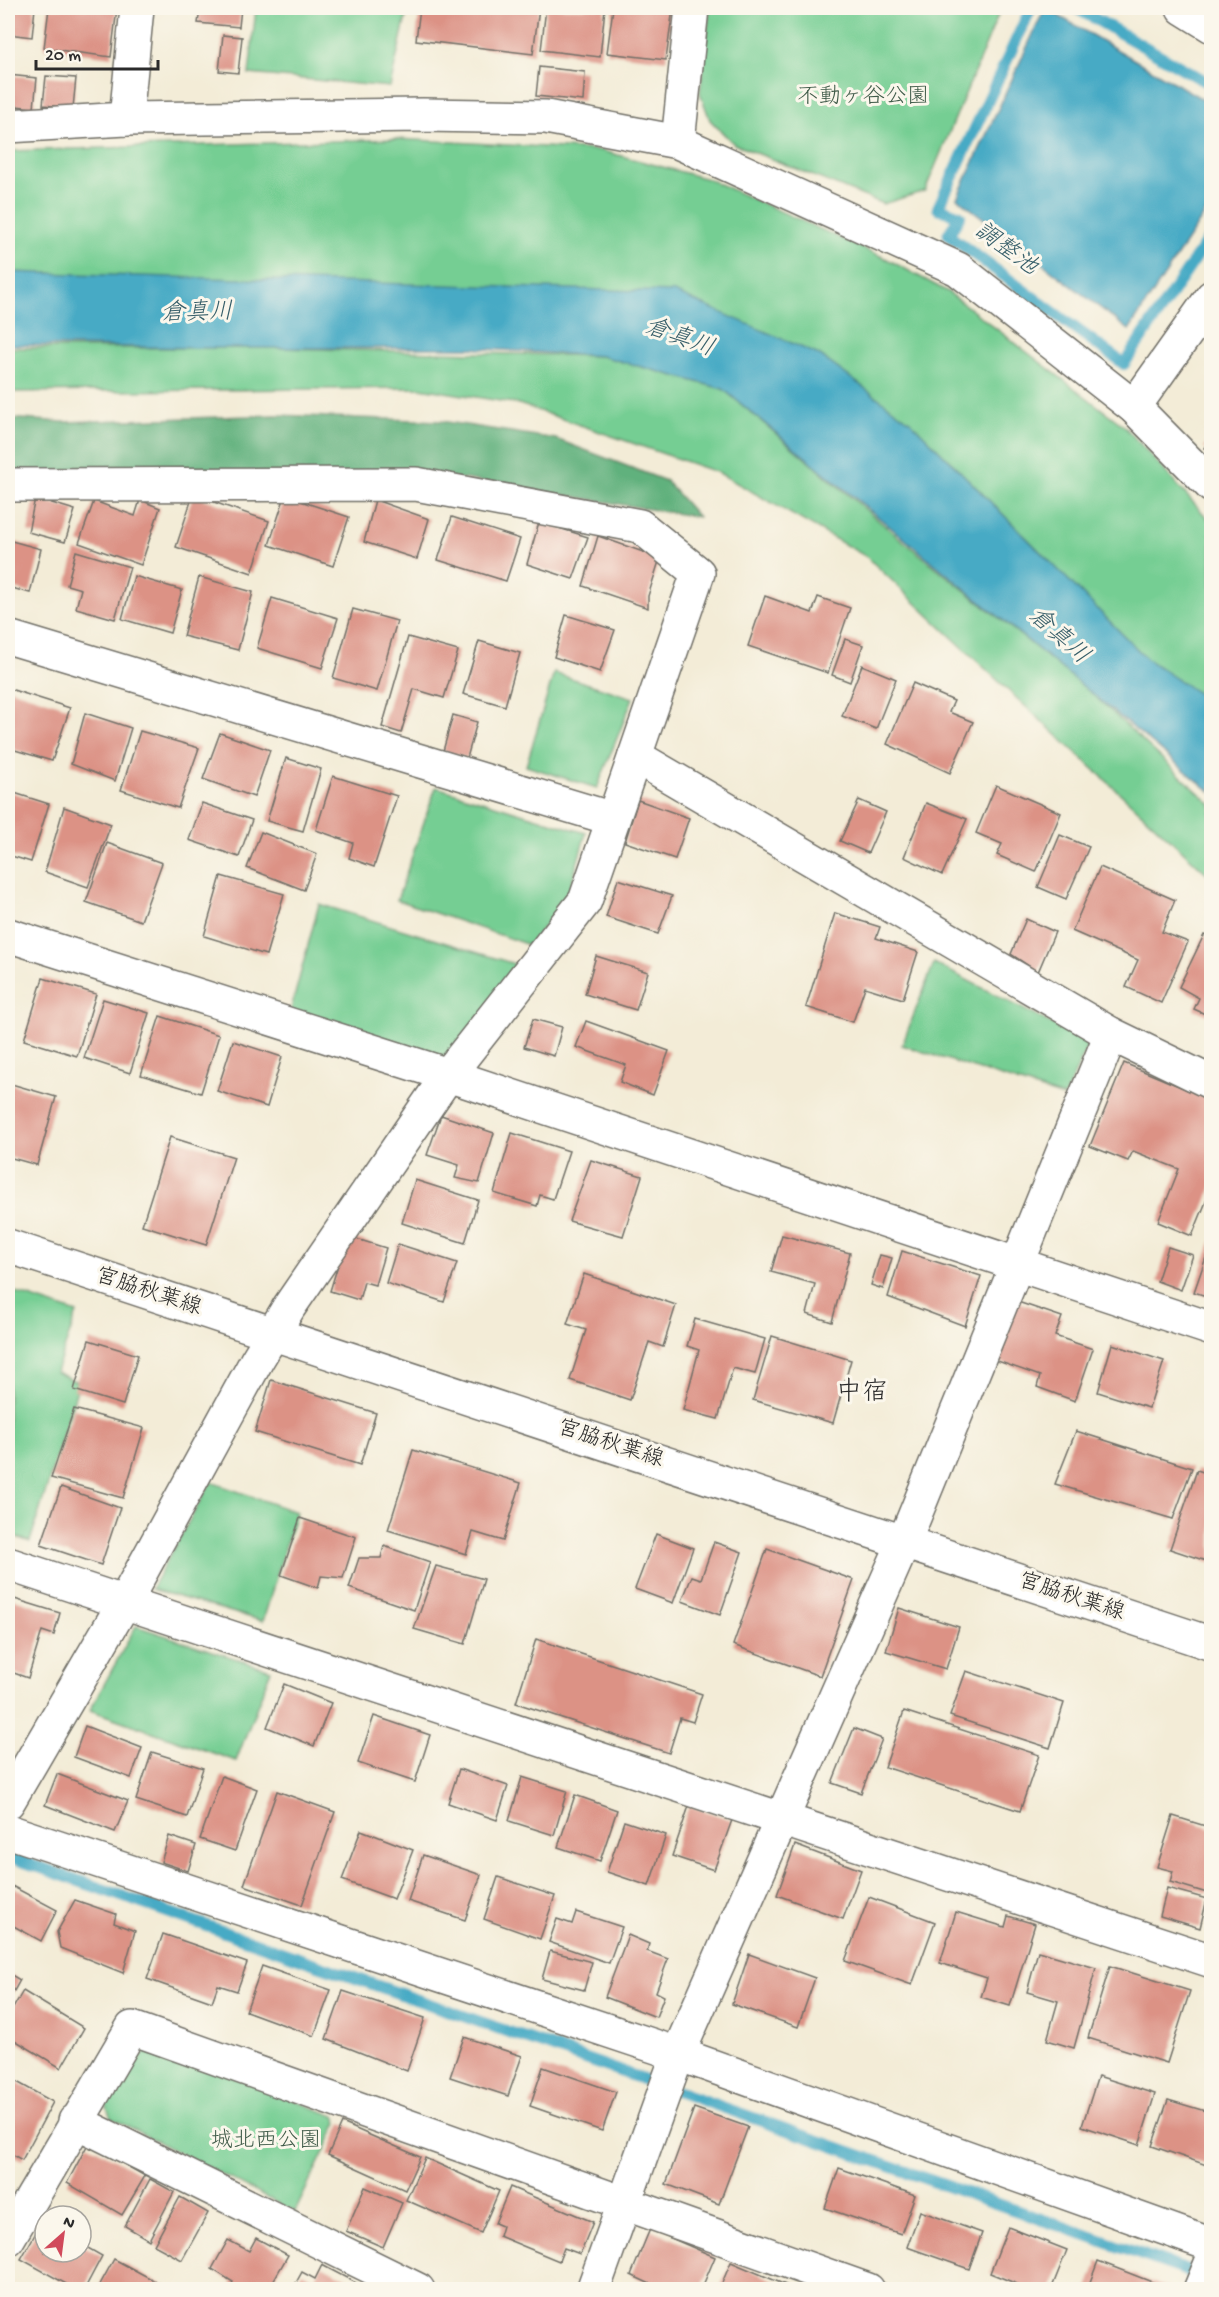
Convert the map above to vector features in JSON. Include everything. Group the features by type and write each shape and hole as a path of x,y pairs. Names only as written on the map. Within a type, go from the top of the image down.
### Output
{"street":[{"path":"126,119 137,8"},
{"path":"678,142 692,8"},
{"path":"1183,8 1212,26"},
{"path":"8,126 126,119 423,115 546,117 678,142 958,269 1134,407 1212,486"},
{"path":"1134,407 1212,297"},
{"path":"8,485 416,484 640,526 698,573 585,901 448,1075 272,1334 124,1603 8,1802"},
{"path":"8,637 613,819"},
{"path":"635,756 1110,1034 1212,1083"},
{"path":"8,935 448,1075 1212,1329"},
{"path":"593,2289 676,2060 904,1542 1110,1034"},
{"name":"宮脇秋葉線","path":"8,1246 1212,1644"},
{"path":"8,1564 1212,1961"},
{"path":"8,1831 1212,2245"},
{"path":"8,2240 75,2121 132,2028 868,2289"},
{"path":"75,2121 418,2289"},
{"path":"1200,2289 1212,2261"}],"green space":[{"path":"256,8 408,8 390,87 249,74"},
{"name":"不動ヶ谷公園","path":"710,8 1001,8 925,191 883,204 734,144 710,120 700,93"},
{"path":"397,139 599,150 708,179 887,259 948,292 1124,426 1211,522 1211,703 1147,659 911,422 819,355 418,287 8,272 8,151"},
{"path":"8,348 276,348 601,356 723,389 897,536 1086,688 1211,804 1211,877 867,557 719,473 519,404 420,388 8,392"},
{"path":"277,415 441,421 556,439 666,481 698,517 464,479 8,478 8,418 64,422"},
{"path":"554,673 633,698 597,788 526,766"},
{"path":"436,787 586,833 567,899 529,945 397,900"},
{"path":"319,904 531,969 448,1075 287,1024"},
{"path":"934,963 1089,1043 1064,1097 902,1045"},
{"path":"8,1290 77,1313 56,1372 79,1383 30,1542 8,1534"},
{"path":"211,1482 296,1512 263,1621 151,1589"},
{"path":"136,1626 271,1670 236,1761 90,1710"},
{"name":"城北西公園","path":"155,2047 335,2116 338,2123 295,2212 111,2118 103,2098 132,2061"}],"water":[{"path":"1045,8 1211,104 1211,204 1129,330 957,198"},
{"name":"倉真川","path":"8,272 674,292 819,355 911,422 1147,659 1211,702 1211,792 723,389 601,356 467,348 8,345"}],"building":[{"path":"8,8 35,8 32,37 8,34"},
{"path":"49,8 117,8 111,57 44,48"},
{"path":"195,8 241,8 239,27 198,23 200,10"},
{"path":"420,8 539,8 533,54 416,40"},
{"path":"546,8 605,8 600,57 541,50"},
{"path":"613,8 673,8 666,60 607,53"},
{"path":"223,35 242,37 238,73 219,71"},
{"path":"539,67 585,72 583,101 536,96"},
{"path":"8,75 37,78 34,108 8,105"},
{"path":"46,76 76,78 73,108 43,105"},
{"path":"1212,435 1212,453 1204,448"},
{"path":"193,495 269,521 252,573 176,547"},
{"path":"285,496 349,517 333,566 269,545"},
{"path":"35,498 75,510 65,542 28,532"},
{"path":"140,500 160,508 141,565 79,543 94,501 135,516"},
{"path":"375,500 429,519 417,559 364,542"},
{"path":"452,517 520,539 506,581 438,560"},
{"path":"539,522 588,537 573,579 527,564"},
{"path":"598,536 660,558 648,596 648,608 583,586"},
{"path":"8,540 41,549 30,593 8,587"},
{"path":"76,551 130,567 115,619 76,608 81,589 67,585"},
{"path":"134,576 182,590 170,633 122,619"},
{"path":"199,577 253,592 238,650 183,636"},
{"path":"765,596 812,613 818,597 850,608 828,673 748,646"},
{"path":"272,598 338,618 322,668 257,648"},
{"path":"353,609 397,621 377,691 333,678"},
{"path":"566,615 615,630 600,672 554,657"},
{"path":"408,637 458,651 444,698 414,689 401,733 382,727"},
{"path":"845,639 863,645 850,682 832,675"},
{"path":"479,641 520,653 505,706 463,694"},
{"path":"862,665 896,679 876,729 842,716"},
{"path":"913,683 954,701 949,712 973,722 950,773 887,744"},
{"path":"10,689 70,708 52,761 8,748"},
{"path":"85,713 131,728 115,781 71,764"},
{"path":"453,715 477,722 467,758 443,751"},
{"path":"140,731 199,748 178,808 121,790"},
{"path":"220,733 270,750 254,797 203,779"},
{"path":"286,758 321,769 303,831 267,821"},
{"path":"333,776 397,796 374,867 349,858 353,843 316,830"},
{"path":"996,785 1061,813 1036,872 997,855 1002,844 976,833"},
{"path":"8,791 49,804 31,862 8,855"},
{"path":"638,800 689,818 675,859 625,842"},
{"path":"859,800 886,812 868,853 840,841"},
{"path":"202,803 252,820 239,857 189,840"},
{"path":"926,803 967,819 942,875 904,857"},
{"path":"64,807 111,824 88,887 45,872"},
{"path":"261,832 317,854 304,890 247,868"},
{"path":"1060,835 1089,847 1066,899 1038,887"},
{"path":"107,843 162,863 141,921 86,902"},
{"path":"1100,867 1175,900 1162,932 1188,942 1161,1003 1126,987 1138,960 1072,931"},
{"path":"221,876 284,894 266,955 204,936"},
{"path":"618,879 672,896 658,934 606,917"},
{"path":"835,913 880,927 876,938 918,952 903,999 865,987 853,1022 806,1007"},
{"path":"1026,919 1055,932 1038,972 1011,954"},
{"path":"1204,935 1212,939 1212,1017 1194,1009 1199,998 1179,987"},
{"path":"596,956 648,972 636,1010 585,994"},
{"path":"43,978 96,994 77,1056 24,1040"},
{"path":"103,999 149,1013 130,1073 84,1058"},
{"path":"160,1016 219,1035 201,1093 141,1075"},
{"path":"533,1019 562,1027 554,1056 524,1047"},
{"path":"586,1021 669,1051 653,1095 620,1082 626,1065 576,1047"},
{"path":"233,1041 282,1057 267,1107 217,1091"},
{"path":"1124,1063 1212,1100 1212,1121 1208,1131 1212,1132 1212,1187 1192,1236 1158,1222 1179,1169 1133,1151 1128,1161 1090,1146"},
{"path":"8,1083 56,1097 37,1165 8,1157"},
{"path":"441,1115 494,1133 479,1183 455,1178 459,1165 427,1155"},
{"path":"512,1133 569,1151 553,1199 540,1195 537,1206 494,1193"},
{"path":"170,1137 234,1157 206,1245 142,1225"},
{"path":"591,1160 642,1176 623,1236 569,1221"},
{"path":"415,1180 478,1200 465,1243 402,1223"},
{"path":"782,1235 850,1253 832,1322 807,1314 815,1284 771,1272"},
{"path":"347,1236 386,1248 375,1285 364,1282 359,1300 330,1291"},
{"path":"1212,1240 1212,1298 1194,1292"},
{"path":"398,1244 457,1263 444,1302 386,1283"},
{"path":"1168,1247 1193,1255 1181,1290 1157,1281"},
{"path":"902,1251 981,1276 965,1326 888,1297"},
{"path":"880,1255 892,1258 883,1289 871,1285"},
{"path":"584,1274 676,1305 663,1347 649,1342 630,1400 570,1380 586,1330 567,1324"},
{"path":"1012,1300 1062,1317 1055,1336 1093,1349 1075,1401 1037,1387 1040,1376 992,1359"},
{"path":"695,1319 765,1339 755,1374 733,1368 718,1419 683,1410 699,1350 687,1346"},
{"path":"772,1336 851,1360 833,1423 753,1400"},
{"path":"89,1340 138,1355 123,1405 74,1390"},
{"path":"1112,1344 1164,1361 1149,1408 1098,1392"},
{"path":"271,1380 376,1413 360,1465 255,1432"},
{"path":"74,1409 144,1428 123,1498 51,1478"},
{"path":"1076,1431 1192,1468 1173,1519 1055,1484"},
{"path":"413,1450 521,1483 503,1541 473,1532 466,1554 388,1530"},
{"path":"1197,1470 1212,1475 1212,1563 1170,1549"},
{"path":"61,1487 120,1508 101,1565 41,1545"},
{"path":"300,1518 356,1537 343,1578 321,1576 318,1588 281,1575"},
{"path":"656,1534 693,1548 673,1603 635,1589"},
{"path":"714,1542 742,1552 720,1615 682,1601 692,1576 701,1579"},
{"path":"384,1546 430,1562 414,1610 349,1588 359,1558 381,1558"},
{"path":"767,1549 854,1580 820,1676 733,1645"},
{"path":"436,1566 484,1579 465,1644 414,1629"},
{"path":"8,1597 60,1613 54,1635 42,1631 28,1678 8,1671"},
{"path":"899,1608 959,1627 946,1669 886,1651"},
{"path":"536,1639 702,1694 693,1722 680,1718 669,1753 516,1703"},
{"path":"966,1671 1064,1703 1050,1748 950,1716"},
{"path":"284,1684 331,1703 314,1746 267,1727"},
{"path":"904,1711 1039,1755 1020,1811 885,1767"},
{"path":"374,1716 430,1735 415,1782 358,1763"},
{"path":"85,1726 142,1748 131,1778 74,1757"},
{"path":"854,1728 882,1739 861,1793 832,1783"},
{"path":"152,1752 203,1768 187,1817 136,1800"},
{"path":"459,1769 508,1786 497,1820 448,1803"},
{"path":"57,1774 128,1801 115,1832 45,1805"},
{"path":"222,1776 257,1789 235,1851 200,1839"},
{"path":"522,1777 567,1791 554,1835 509,1821"},
{"path":"277,1791 335,1812 302,1905 244,1885"},
{"path":"575,1795 617,1810 600,1861 558,1847"},
{"path":"689,1806 732,1820 714,1870 672,1856"},
{"path":"1173,1816 1212,1828 1212,1878 1207,1893 1170,1882 1173,1871 1157,1867"},
{"path":"624,1821 666,1835 649,1886 607,1872"},
{"path":"361,1830 413,1850 394,1899 342,1880"},
{"path":"169,1836 196,1845 188,1871 161,1862"},
{"path":"795,1845 861,1870 843,1919 777,1895"},
{"path":"423,1855 481,1875 465,1920 408,1901"},
{"path":"498,1877 555,1896 540,1939 484,1919"},
{"path":"8,1884 57,1910 41,1941 8,1923"},
{"path":"1167,1888 1207,1899 1200,1928 1160,1916"},
{"path":"869,1897 935,1922 912,1985 845,1961"},
{"path":"75,1900 116,1914 114,1923 135,1931 123,1973 60,1948 57,1932"},
{"path":"576,1912 622,1927 609,1963 549,1942 557,1919 572,1924"},
{"path":"956,1912 1005,1927 1008,1916 1035,1924 1010,2006 981,1997 987,1978 940,1963"},
{"path":"163,1934 247,1963 237,1991 218,1985 212,2002 147,1979"},
{"path":"628,1935 649,1944 647,1951 668,1959 656,1992 664,1996 656,2017 605,1997"},
{"path":"550,1951 592,1962 584,1990 542,1979"},
{"path":"1038,1951 1096,1968 1074,2048 1047,2040 1058,2001 1027,1992"},
{"path":"749,1954 815,1978 798,2027 732,2004"},
{"path":"262,1966 331,1990 314,2036 246,2011"},
{"path":"1110,1966 1190,1991 1167,2063 1088,2038"},
{"path":"8,1973 20,1980 8,2002"},
{"path":"23,1991 84,2028 61,2068 8,2036 8,2017"},
{"path":"343,1991 425,2018 407,2071 326,2039"},
{"path":"464,2037 522,2056 508,2096 450,2077"},
{"path":"543,2067 616,2092 602,2131 530,2106"},
{"path":"1098,2076 1155,2094 1139,2145 1082,2126"},
{"path":"8,2077 53,2102 22,2160 8,2152"},
{"path":"1168,2100 1212,2113 1212,2167 1152,2146"},
{"path":"694,2108 748,2127 719,2204 666,2184"},
{"path":"342,2123 420,2157 405,2190 328,2155"},
{"path":"88,2144 145,2176 122,2215 67,2183"},
{"path":"425,2158 499,2191 481,2233 406,2200"},
{"path":"839,2168 915,2195 901,2234 825,2208"},
{"path":"150,2179 174,2192 149,2240 125,2226"},
{"path":"365,2187 402,2203 383,2247 346,2231"},
{"path":"510,2187 593,2222 580,2254 564,2248 559,2261 499,2236 502,2226 495,2223"},
{"path":"180,2197 208,2213 182,2260 154,2245"},
{"path":"920,2211 982,2233 969,2269 907,2247"},
{"path":"1008,2227 1067,2250 1051,2290 1032,2290 990,2273"},
{"path":"650,2229 715,2257 701,2290 663,2290 631,2275"},
{"path":"33,2238 33,2264 93,2264 93,2251 102,2256 84,2290 77,2290 21,2259"},
{"path":"256,2238 288,2255 268,2290 233,2290 230,2288 233,2282 212,2269 228,2240 249,2251"},
{"path":"114,2259 172,2290 97,2290"},
{"path":"1098,2261 1170,2289 1170,2290 1087,2290"},
{"path":"731,2262 788,2286 786,2290 719,2290"},
{"path":"322,2265 360,2285 357,2290 292,2290 302,2272 315,2279"}],"waterway":[{"name":"調整池","path":"1031,8 938,208 960,216 948,235 1124,364 1212,234"},
{"name":"調整池","path":"1076,8 1212,85"},
{"path":"8,1856 1205,2277"}],"district":[{"name":"中宿","path":"862,1394"}]}
